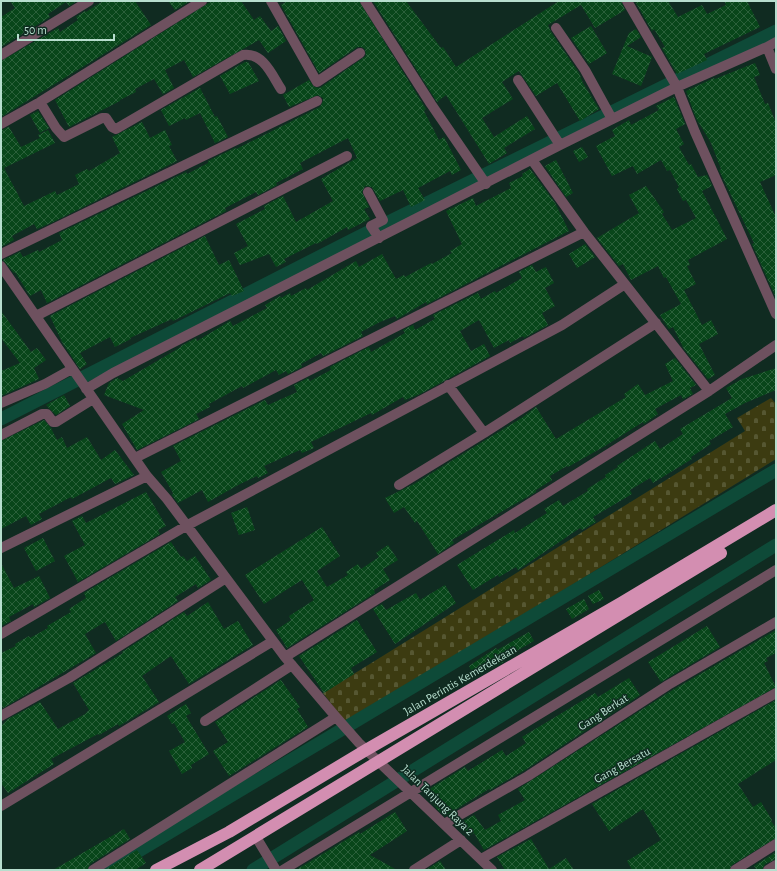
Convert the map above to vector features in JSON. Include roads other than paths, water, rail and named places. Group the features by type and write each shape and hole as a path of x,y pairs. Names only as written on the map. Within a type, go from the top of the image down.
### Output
{"highway":[{"name":"Jalan Perintis Kemerdekaan","path":"156,870 229,832 363,746 621,604 776,510"},
{"path":"200,870 258,840 378,762 776,519"}],"street":[{"path":"1,55 89,1"},
{"path":"1,124 40,102 202,1"},
{"path":"271,1 317,82 360,53"},
{"path":"365,1 430,104 484,182"},
{"path":"627,1 677,87 695,132 776,314"},
{"path":"556,28 585,70 612,117"},
{"path":"86,388 379,238 484,182 532,160 559,143 612,117 776,42"},
{"path":"766,47 776,70"},
{"path":"40,102 56,128 64,137 102,118 106,118 112,128 116,128 247,54 256,56 262,60 281,90"},
{"path":"518,80 559,143"},
{"path":"1,254 317,100"},
{"path":"36,316 347,156"},
{"path":"532,160 584,232 709,391"},
{"path":"368,192 384,220 371,226 379,238"},
{"path":"135,458 584,232"},
{"name":"Jalan Tanjung Raya 2","path":"1,266 147,476 167,499 273,642 336,717 378,762 412,792 492,870"},
{"path":"1,634 186,526 562,325 625,284"},
{"path":"399,485 484,433 656,323"},
{"path":"205,721 289,661 709,391 776,346"},
{"path":"1,403 45,384 72,369"},
{"path":"448,385 484,433"},
{"path":"1,435 42,414 47,414 53,422 56,422 93,399"},
{"path":"1,548 147,476"},
{"path":"284,870 776,570"},
{"path":"1,716 69,678 226,578"},
{"name":"Gang Berkat","path":"444,824 528,776 668,685 776,622"},
{"path":"1,806 273,642"},
{"name":"Gang Bersatu","path":"480,859 776,692"},
{"path":"93,870 336,717"},
{"path":"258,840 275,868"},
{"path":"414,870 461,840"},
{"path":"735,870 776,844"},
{"path":"768,870 776,864"}],"waterway":[{"path":"1,419 358,237 776,31"},
{"path":"107,870 776,470"},
{"path":"253,870 776,545"}]}
